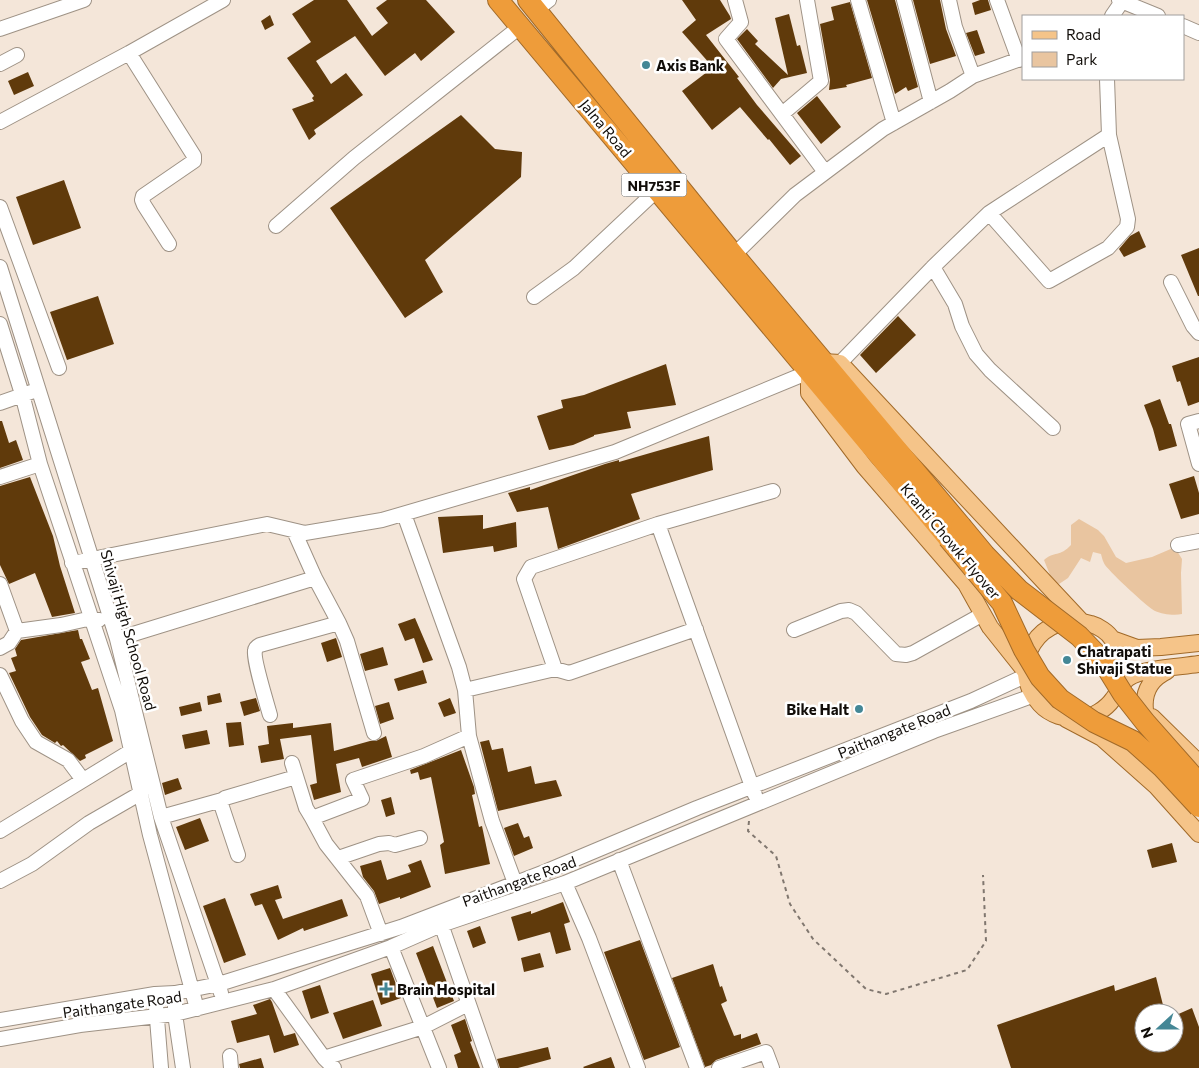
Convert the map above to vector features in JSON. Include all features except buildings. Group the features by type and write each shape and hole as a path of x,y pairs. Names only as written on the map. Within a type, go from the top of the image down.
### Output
{"highway":[{"name":"Jalna Road","path":"498,0 657,190 824,365"},
{"name":"Jalna Road","path":"538,3 734,255 824,365"},
{"name":"Kranti Chowk Flyover","path":"824,365 954,532 1002,603 1024,650 1040,677 1060,699 1094,722 1133,741 1162,767 1199,807"},
{"name":"Kranti Chowk Flyover","path":"954,532 985,555 1019,590 1079,636 1102,660 1127,700 1199,783"}],"main road":[{"path":"1080,620 824,365 809,393 864,466 966,584 990,627 1025,674 1032,696 1045,710 1102,738 1156,786 1199,834"},
{"path":"1025,674 1026,658 1033,642 1046,629 1062,621 1080,620 1098,626 1112,639 1137,648 1199,642"},
{"path":"1112,639 1119,657 1120,685 1199,763"},
{"path":"1063,718 1081,718 1099,712 1113,700 1120,685 1130,677 1154,670 1199,664"},
{"path":"1144,710 1146,692 1152,681 1173,668"}],"street":[{"path":"0,29 84,0"},
{"path":"0,122 223,0"},
{"path":"735,0 741,22 726,39 825,172"},
{"path":"782,114 821,81 807,0"},
{"path":"858,0 894,122"},
{"path":"904,0 931,102"},
{"path":"949,0 955,27 973,76"},
{"path":"734,255 795,195 883,129 973,76 1021,59 997,0"},
{"path":"1113,15 1121,1 1156,15"},
{"path":"276,226 354,158 520,26"},
{"path":"1184,26 1199,33"},
{"path":"129,53 194,156 194,161 144,196 142,200 169,244"},
{"path":"0,64 17,55"},
{"path":"989,213 1049,281 1108,248 1127,227 1128,219 1109,135 1107,80"},
{"path":"72,563 267,524 305,533 382,520 615,452 824,365 933,267 989,213 1109,135"},
{"path":"534,297 574,268 657,190"},
{"path":"0,207 59,368"},
{"name":"Shivaji High School Road","path":"0,267 117,639 161,817 224,1003"},
{"path":"933,267 955,304 962,326 976,354 990,370 1053,428"},
{"path":"1171,282 1193,326 1199,333"},
{"name":"Shivaji High School Road","path":"0,324 22,394 40,464 122,710 150,835 197,1009"},
{"path":"0,403 38,389"},
{"path":"1199,422 1188,424 1199,464"},
{"path":"0,477 40,464"},
{"path":"555,669 524,579 531,567 658,524 773,491"},
{"path":"404,514 459,667 465,690 469,736 492,821 515,883"},
{"path":"658,524 752,787 754,805"},
{"path":"294,530 315,578 347,641 374,733"},
{"path":"1178,545 1199,541"},
{"path":"117,639 315,578"},
{"path":"0,584 17,631"},
{"path":"794,630 841,611 849,610 856,614 896,654 906,655 983,614"},
{"path":"0,648 9,643 17,631 61,625 92,618 112,623"},
{"path":"270,715 257,665 256,647 339,623"},
{"path":"465,690 555,669 570,674 696,629"},
{"name":"Paithangate Road","path":"0,1039 80,1025 157,1018 224,1003 274,989 391,946 439,919 515,883 971,701 1025,674"},
{"path":"0,675 22,721 36,742 68,760 83,780"},
{"name":"Paithangate Road","path":"0,1020 155,994 175,993 219,984 381,934 565,883 934,731 1032,696"},
{"path":"312,818 362,799 353,780 424,756 469,736"},
{"path":"0,831 131,751"},
{"path":"292,763 306,808 326,844 367,896 381,934"},
{"path":"161,817 296,777"},
{"path":"0,881 32,864 89,823 141,793"},
{"path":"222,800 221,804 238,855"},
{"path":"338,858 379,844 393,845 420,838"},
{"path":"619,860 698,1068"},
{"path":"565,883 589,938 638,1068"},
{"path":"439,919 491,1068"},
{"path":"391,946 439,1068"},
{"path":"274,989 324,1058 334,1068"},
{"path":"175,993 175,1014 183,1068"},
{"path":"155,994 160,1068"},
{"path":"324,1058 423,1026 468,1004"},
{"path":"719,1068 766,1052 772,1068"}],"path":[{"path":"754,805 748,831 776,856 790,904 813,939 866,989 886,994 967,970 986,941 983,875"}],"green space":[{"path":"1079,519 1098,530 1104,536 1116,557 1126,563 1152,557 1173,548 1177,551 1182,559 1182,614 1165,614 1155,611 1129,590 1104,564 1101,554 1093,552 1090,562 1081,558 1068,578 1059,584 1052,580 1044,560 1064,551 1071,545 1071,525"}],"place":[{"name":"Axis Bank","path":"646,65"},
{"name":"Chatrapati Shivaji Statue","path":"1067,660"},
{"name":"Bike Halt","path":"859,709"},
{"name":"Brain Hospital","path":"386,989"}]}
